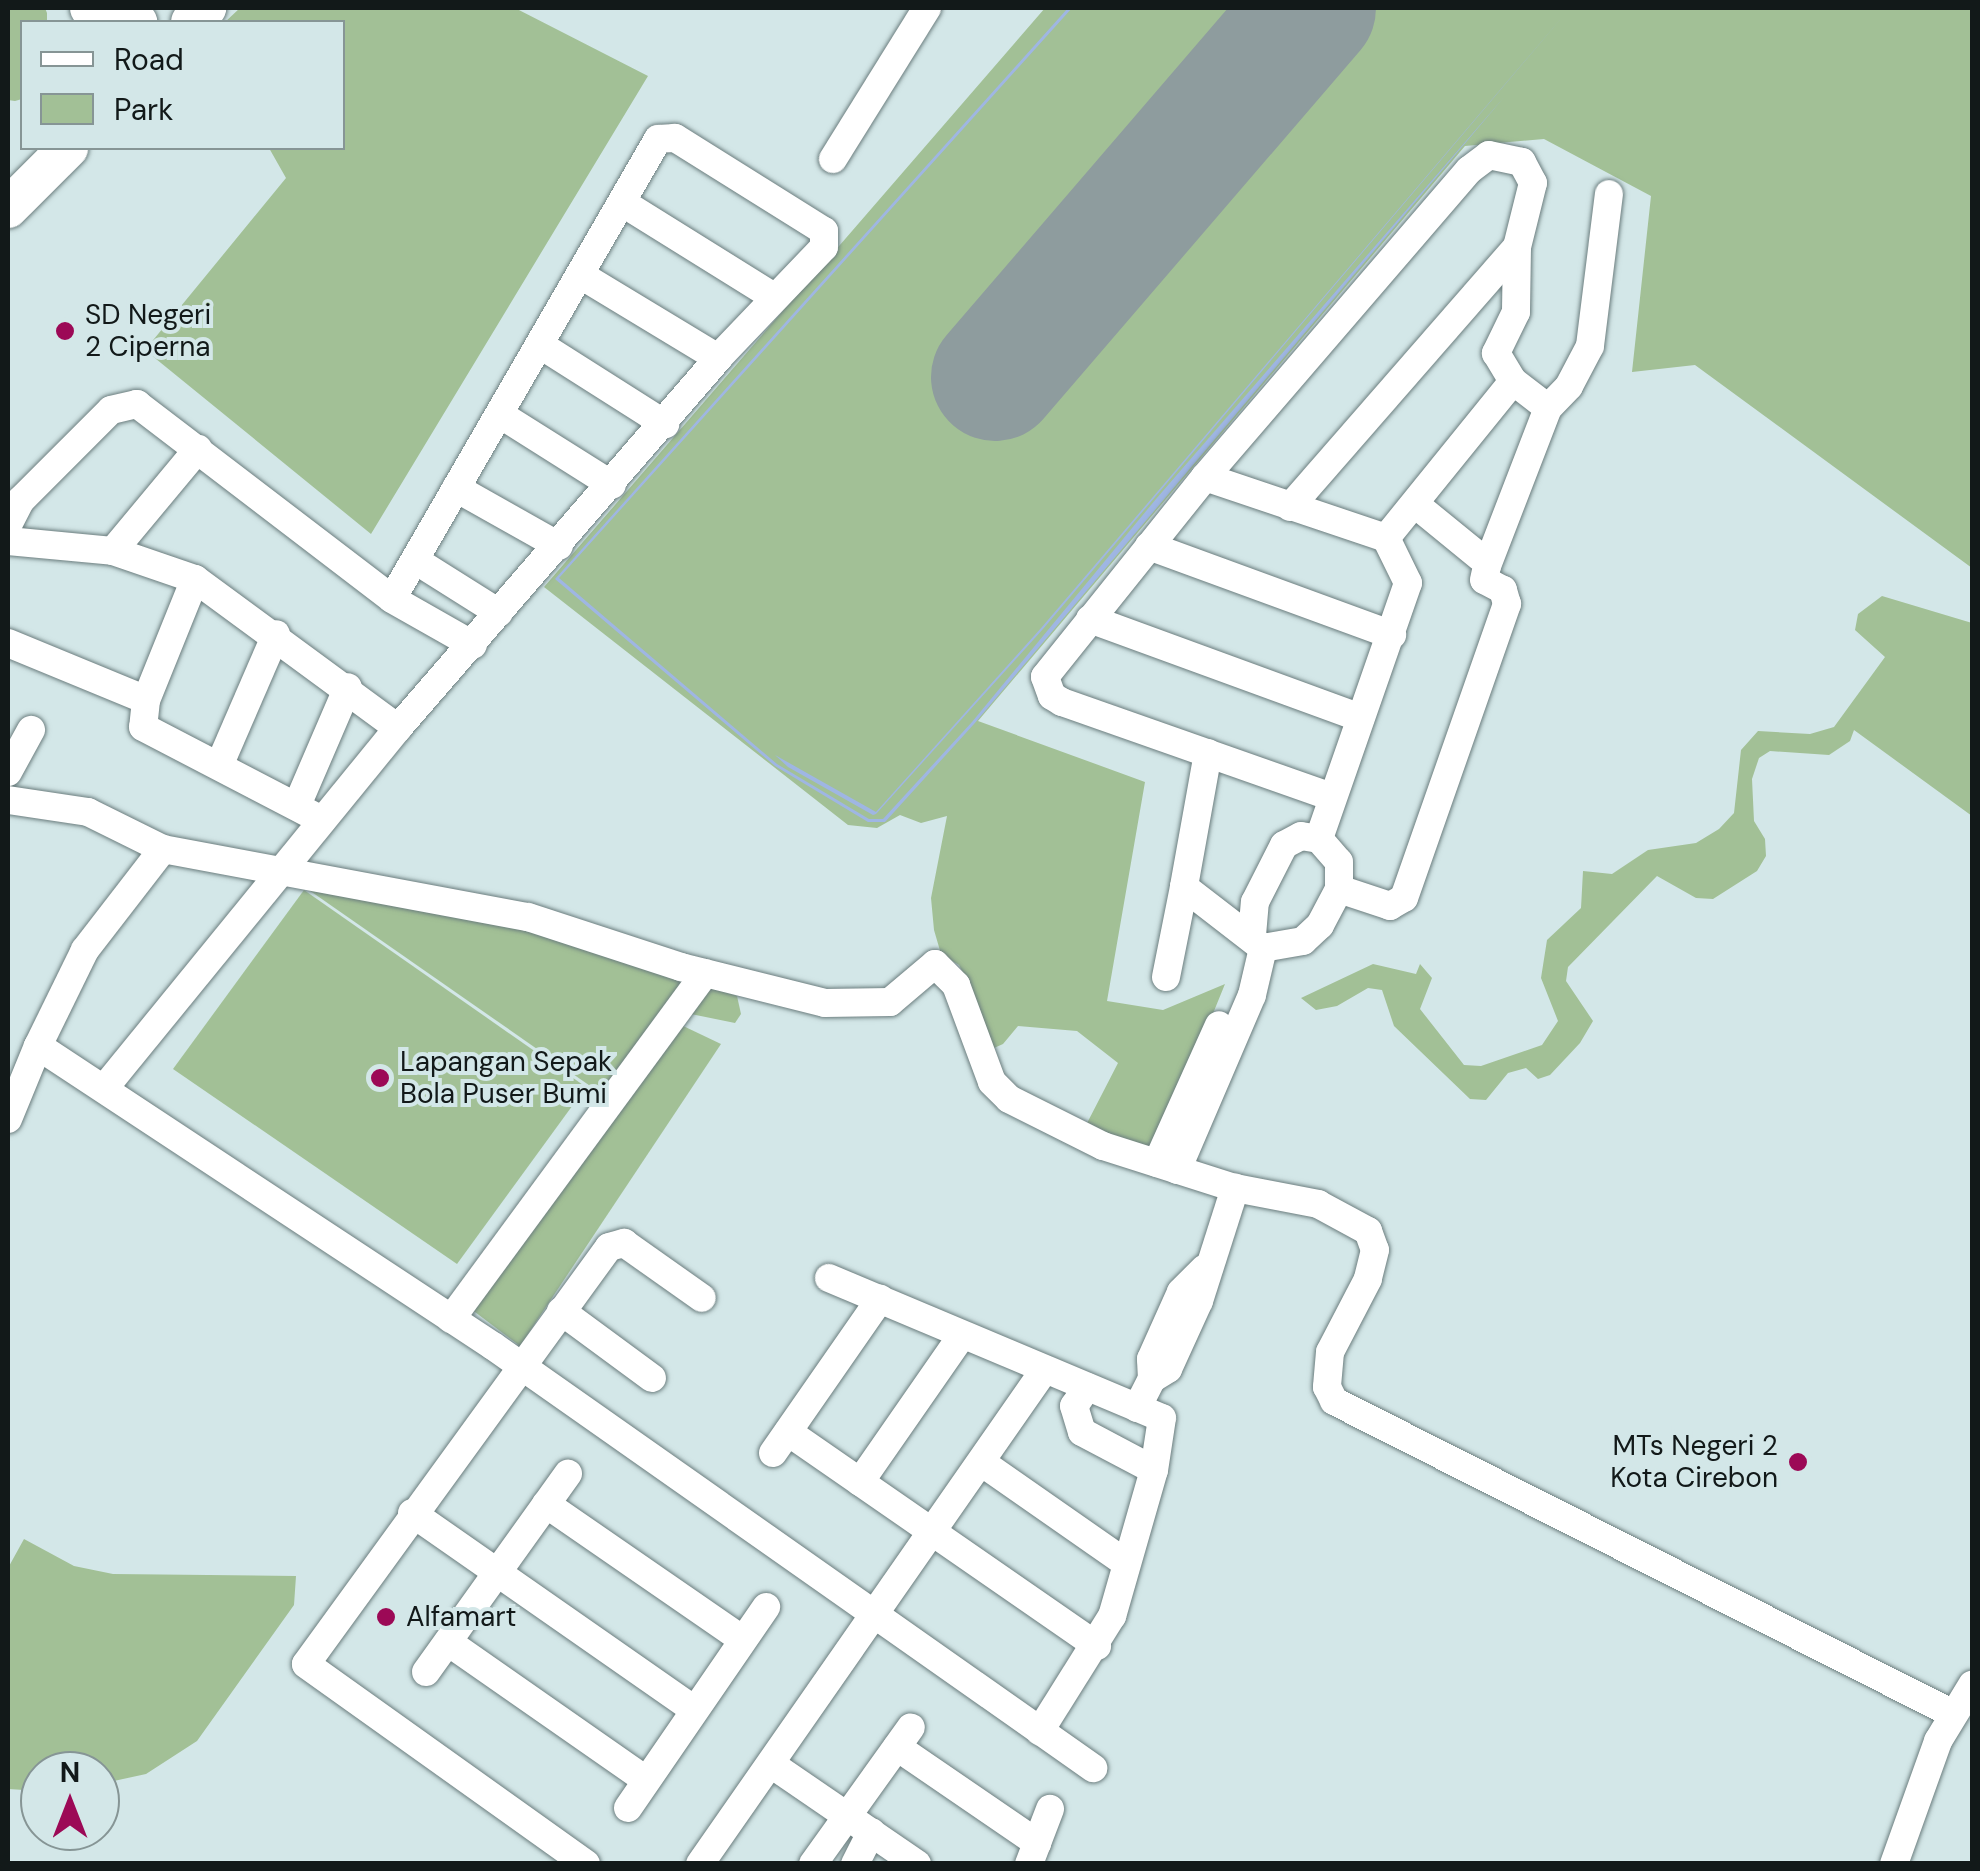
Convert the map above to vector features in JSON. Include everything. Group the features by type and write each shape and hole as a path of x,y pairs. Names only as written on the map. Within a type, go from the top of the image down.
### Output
{"highway":[{"path":"8,195 31,150"},
{"path":"8,208 66,150"}],"street":[{"path":"833,159 926,8"},
{"path":"106,1086 398,728 665,424 718,358 824,247 824,231 669,135 658,140 584,277 392,599"},
{"path":"1332,797 1052,696 1049,666 1205,477 1482,156 1510,157 1531,171 1516,247 1516,312 1496,348 1513,380 1548,408"},
{"path":"1339,889 1390,906 1404,898 1504,613 1508,596 1484,580 1548,408 1569,386 1590,346 1609,194"},
{"path":"624,203 774,297"},
{"path":"1290,507 1516,247"},
{"path":"584,277 718,358"},
{"path":"542,346 665,424"},
{"path":"1386,538 1513,380"},
{"path":"8,525 38,482 124,404 148,408 392,599 473,645"},
{"path":"501,414 612,485"},
{"path":"113,551 198,449"},
{"path":"1205,477 1386,538 1408,583 1319,839"},
{"path":"456,488 559,546"},
{"path":"1415,504 1480,558"},
{"path":"8,541 113,551 194,579 276,634 398,728"},
{"path":"1149,546 1392,635"},
{"path":"415,560 499,612"},
{"path":"194,579 146,700 143,727 153,736 298,803 322,820"},
{"path":"1090,618 1360,718"},
{"path":"222,759 276,634"},
{"path":"8,643 146,700"},
{"path":"298,803 348,688"},
{"path":"8,772 30,730"},
{"path":"1166,977 1208,753"},
{"path":"8,800 88,812 163,849 528,917 705,973 862,1007 890,1002 935,964 956,985 992,1082 1008,1099 1103,1146 1236,1188 1318,1204 1368,1232 1375,1250 1368,1279 1330,1352 1326,1372 1334,1401 1952,1714"},
{"path":"1167,1167 1252,995 1258,941 1255,902 1284,845 1301,836 1319,839 1339,862 1339,889 1320,926 1302,941 1258,941 1184,887"},
{"path":"8,1118 85,950 163,849"},
{"path":"451,1319 705,973"},
{"path":"38,1046 106,1086 520,1364 1093,1768"},
{"path":"1137,1408 1152,1379 1168,1369 1190,1297 1236,1188"},
{"path":"586,1864 306,1664 520,1364 618,1242 702,1298"},
{"path":"829,1278 1137,1408 1165,1426 1126,1563 1097,1646 1040,1731"},
{"path":"880,1299 781,1443 860,1482 1097,1646"},
{"path":"561,1312 652,1378"},
{"path":"860,1482 962,1335"},
{"path":"700,1864 1045,1369"},
{"path":"1087,1387 1074,1406 1082,1432 1154,1470"},
{"path":"981,1462 1126,1563"},
{"path":"426,1672 568,1474"},
{"path":"546,1504 743,1640"},
{"path":"412,1514 694,1710"},
{"path":"628,1808 766,1607"},
{"path":"448,1642 646,1780"},
{"path":"1894,1864 1952,1714 1972,1684"},
{"path":"813,1864 904,1737 1032,1853 1050,1809"},
{"path":"771,1764 917,1864"},
{"path":"855,1864 872,1832"}],"green space":[{"path":"8,8 45,8 47,20 20,20 20,100 8,100"},
{"path":"240,8 515,8 648,76 371,534 145,350 286,178 270,150 345,150 345,20 227,20"},
{"path":"1045,8 1256,8 964,348 1027,405 1368,8 1972,8 1972,568 1695,365 1632,372 1651,196 1544,139 1465,146 978,721 1145,782 1107,1001 1163,1010 1225,984 1155,1156 1084,1129 1118,1063 1077,1031 1018,1026 1003,1044 985,1052 967,981 959,965 941,954 934,930 931,898 947,816 921,823 900,815 877,828 848,825 544,587"},
{"path":"1882,596 1972,623 1972,816 1854,730 1850,741 1829,755 1770,751 1759,758 1752,779 1754,821 1765,839 1766,856 1757,871 1713,899 1696,898 1657,876 1568,967 1566,981 1593,1021 1580,1043 1550,1075 1538,1079 1526,1068 1508,1073 1486,1100 1470,1099 1394,1026 1382,990 1368,988 1337,1006 1316,1010 1301,998 1373,964 1416,974 1420,964 1432,978 1420,1009 1464,1065 1481,1066 1542,1045 1558,1021 1541,978 1547,940 1581,908 1583,871 1612,874 1648,850 1696,843 1719,829 1734,813 1741,750 1758,731 1810,734 1834,727 1885,657 1855,630 1858,614"},
{"path":"306,888 499,919 691,981 606,1097"},
{"name":"Lapangan Sepak Bola Puser Bumi","path":"304,890 586,1087 457,1264 173,1069"},
{"path":"705,985 737,996 741,1014 735,1023 686,1013"},
{"path":"679,1024 721,1044 520,1346 471,1309"},
{"path":"24,1539 74,1566 113,1574 296,1576 294,1605 197,1741 146,1774 120,1780 120,1751 20,1751 20,1790 8,1789 8,1568"}],"water":[{"path":"1072,8 559,578 777,764 869,819 883,819 972,722 1156,499 1505,96 974,724 885,822 868,822 775,766 555,579"},
{"path":"1570,8 1043,629 876,814 788,767 775,755 876,812 1042,627"}],"runway":[{"path":"995,377 1312,8"}],"place":[{"name":"SD Negeri 2 Ciperna","path":"65,331"},
{"name":"Lapangan Sepak Bola Puser Bumi","path":"380,1078"},
{"name":"MTs Negeri 2 Kota Cirebon","path":"1798,1462"},
{"name":"Alfamart","path":"386,1617"}]}
